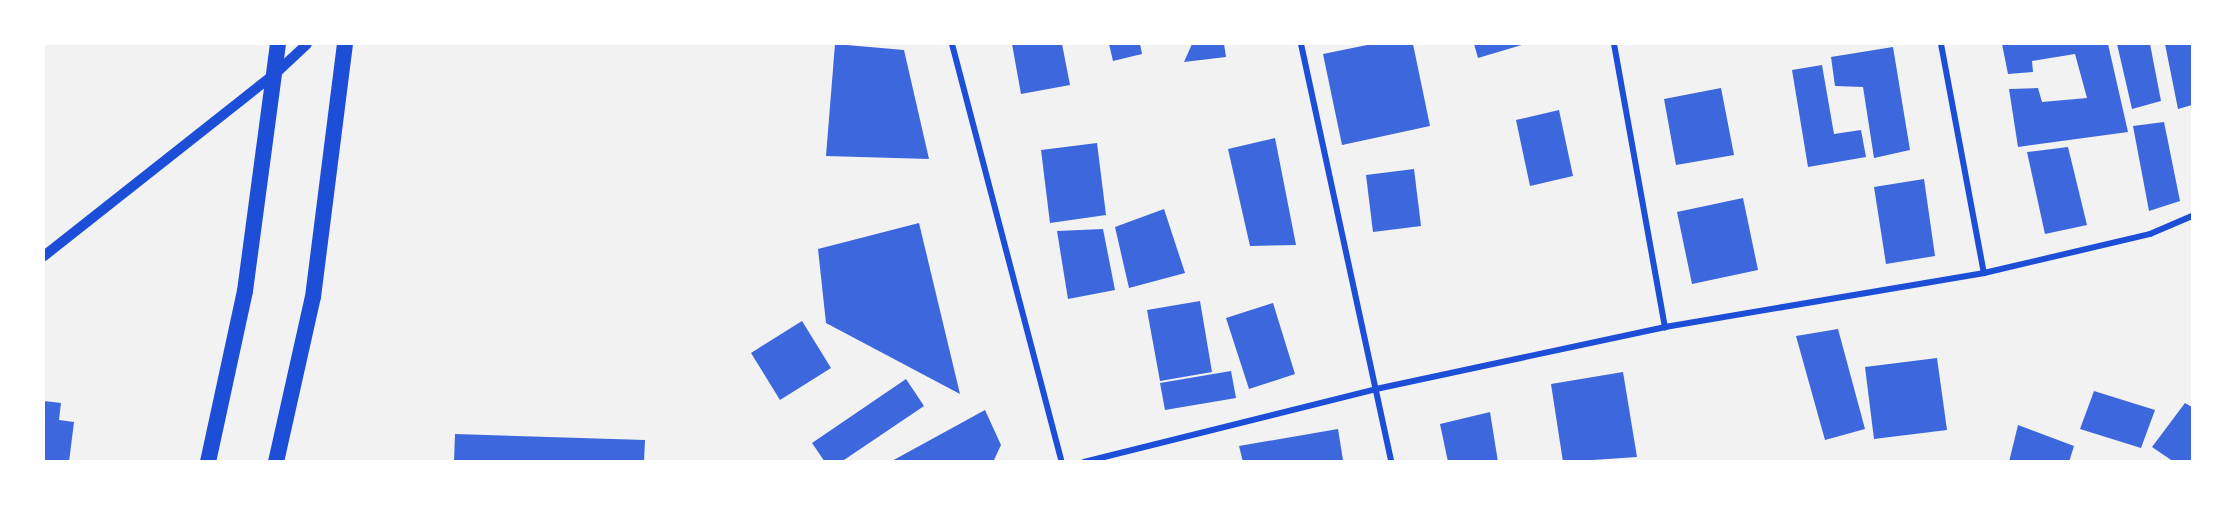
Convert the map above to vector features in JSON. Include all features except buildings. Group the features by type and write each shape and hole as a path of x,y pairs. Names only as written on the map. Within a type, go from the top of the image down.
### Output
{"highway":[{"path":"208,462 245,291 276,73 278,44"},
{"path":"276,462 313,297 345,44"}],"street":[{"path":"44,256 276,73 307,44"},
{"path":"952,44 1062,462"},
{"path":"1301,44 1390,462"},
{"path":"1614,44 1665,327"},
{"path":"1941,44 1984,273"},
{"path":"1084,462 1376,389 1665,327 1984,273 2150,234 2193,216"}]}
